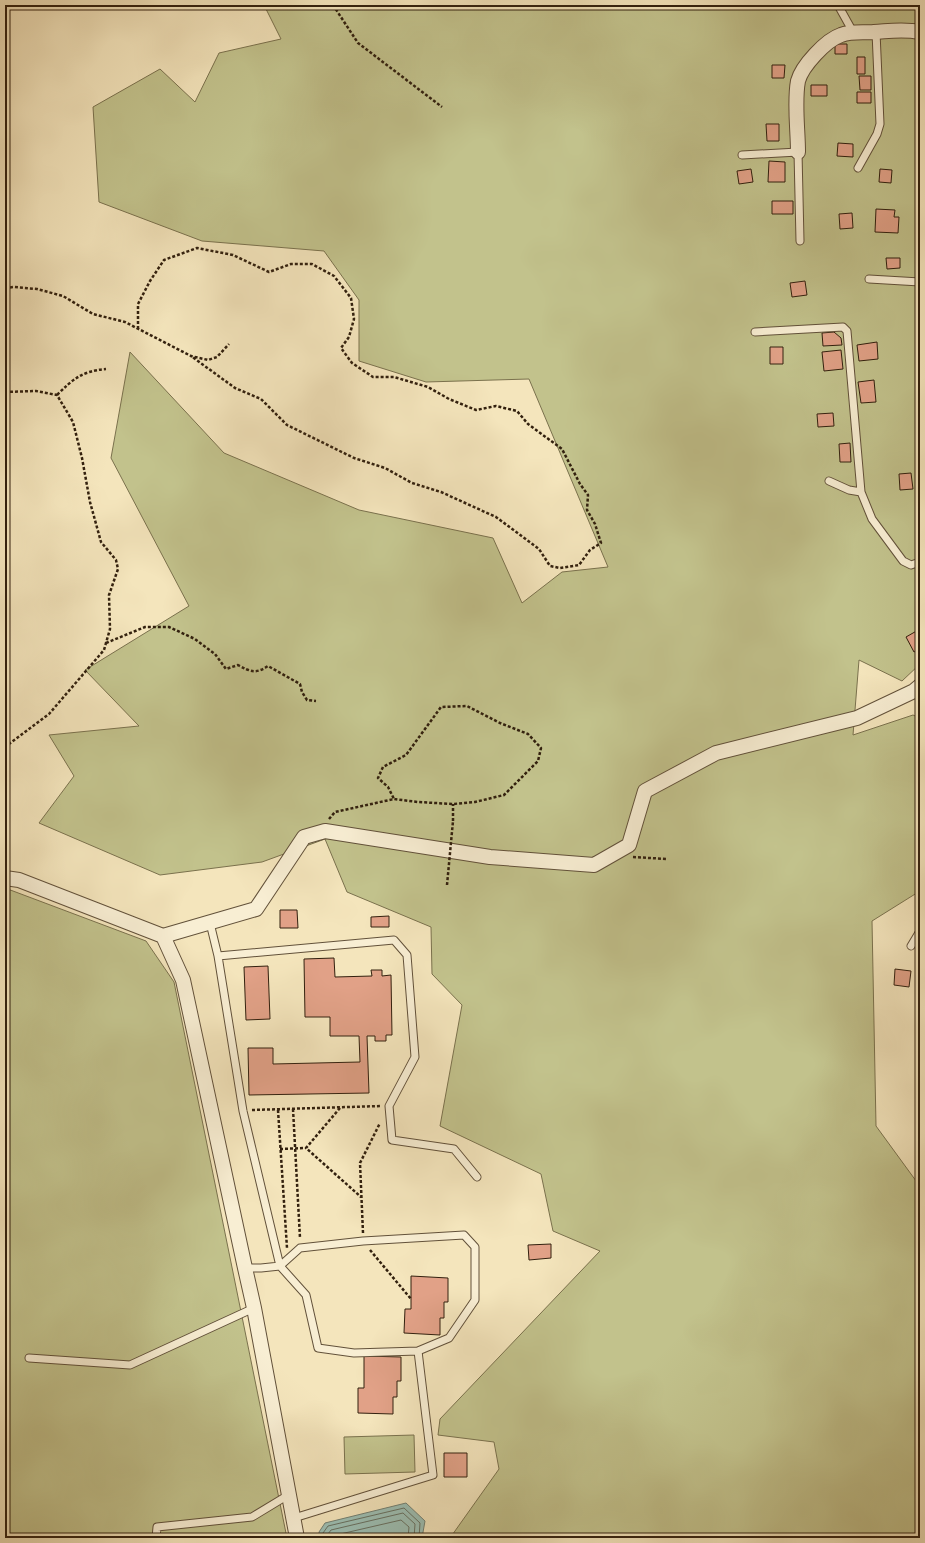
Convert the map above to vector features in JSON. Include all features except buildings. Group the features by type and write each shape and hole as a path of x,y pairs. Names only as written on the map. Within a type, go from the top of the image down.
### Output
{"street":[{"path":"798,152 797,91 799,79 809,62 825,43 841,35 853,32 876,32 891,30 920,32"},
{"path":"5,878 18,880 163,936 210,924 256,909 304,837 325,832 490,857 594,865 629,845 646,792 716,753 857,718 914,691 920,686"},
{"path":"163,936 183,980 254,1308 298,1538"}],"lane":[{"path":"838,5 853,32"},
{"path":"858,168 877,134 880,124 876,32"},
{"path":"742,154 798,152 800,241"},
{"path":"869,279 920,282"},
{"path":"756,332 843,327 847,331 861,492 872,519 903,561 911,565 920,562"},
{"path":"828,481 849,490 861,492"},
{"path":"210,924 218,956 243,1111 280,1266 306,1295 318,1348 354,1353 418,1351 449,1338 475,1300 475,1247 464,1235 363,1241 300,1248 280,1266 245,1268"},
{"path":"911,946 920,931"},
{"path":"218,956 394,940 407,956 415,1057 389,1106 392,1140 454,1149 477,1177"},
{"path":"29,1358 130,1365 254,1308"},
{"path":"294,1518 433,1475 418,1351"},
{"path":"156,1538 157,1527 252,1517 290,1494"}],"path":[{"path":"333,5 358,43 442,107"},
{"path":"5,288 14,287 37,289 64,296 93,314 125,322 138,329 191,356 235,388 261,399 287,425 354,458 385,468 412,483 441,492 496,517 539,549 550,566 560,568 579,565 590,550 601,543 595,524 587,510 588,495 580,484 562,449 528,424 517,411 496,406 476,410 449,399 428,387 394,377 373,377 352,363 341,348 349,337 354,320 351,298 334,276 312,264 291,264 269,272 233,255 197,248 164,260 150,281 138,304 138,329"},
{"path":"191,356 208,360 217,357 229,344"},
{"path":"57,395 73,379 95,370 106,369"},
{"path":"5,392 36,390 57,395 73,422 82,458 90,502 101,542 116,560 118,569 109,595 110,629 104,650 49,714 5,747"},
{"path":"106,644 145,627 169,627 195,639 215,654 226,668 238,665 248,670 259,672 268,666 300,684 302,692 307,700 316,700"},
{"path":"328,820 335,812 394,798 418,802 453,804 475,802 504,795 538,761 541,748 528,734 500,723 467,706 441,707 406,755 383,767 378,778 388,787 394,798"},
{"path":"447,885 453,821 453,804"},
{"path":"611,856 667,859"},
{"path":"243,1111 389,1106 360,1163 363,1241 411,1299"},
{"path":"306,1148 340,1108"},
{"path":"278,1110 287,1248 300,1248 293,1109"},
{"path":"280,1149 306,1148 361,1197"}],"green space":[{"path":"264,5 920,5 920,664 902,681 859,660 853,735 913,715 920,718 920,891 872,921 876,1126 919,1185 920,1195 920,1538 450,1538 499,1469 494,1442 438,1435 440,1419 600,1251 553,1231 541,1174 440,1126 462,1005 432,974 431,927 347,892 325,839 262,862 160,875 39,823 74,776 49,735 139,726 85,670 189,606 111,458 130,352 224,453 359,510 493,538 522,603 562,572 608,567 529,379 426,382 359,361 359,300 324,251 202,241 99,202 93,107 160,69 195,102 219,53 281,39"},
{"path":"5,888 146,941 174,982 287,1538 5,1538"},
{"path":"414,1435 415,1472 345,1474 344,1437"}],"water":[{"path":"406,1503 425,1521 422,1538 320,1538 319,1532 325,1523"}]}
